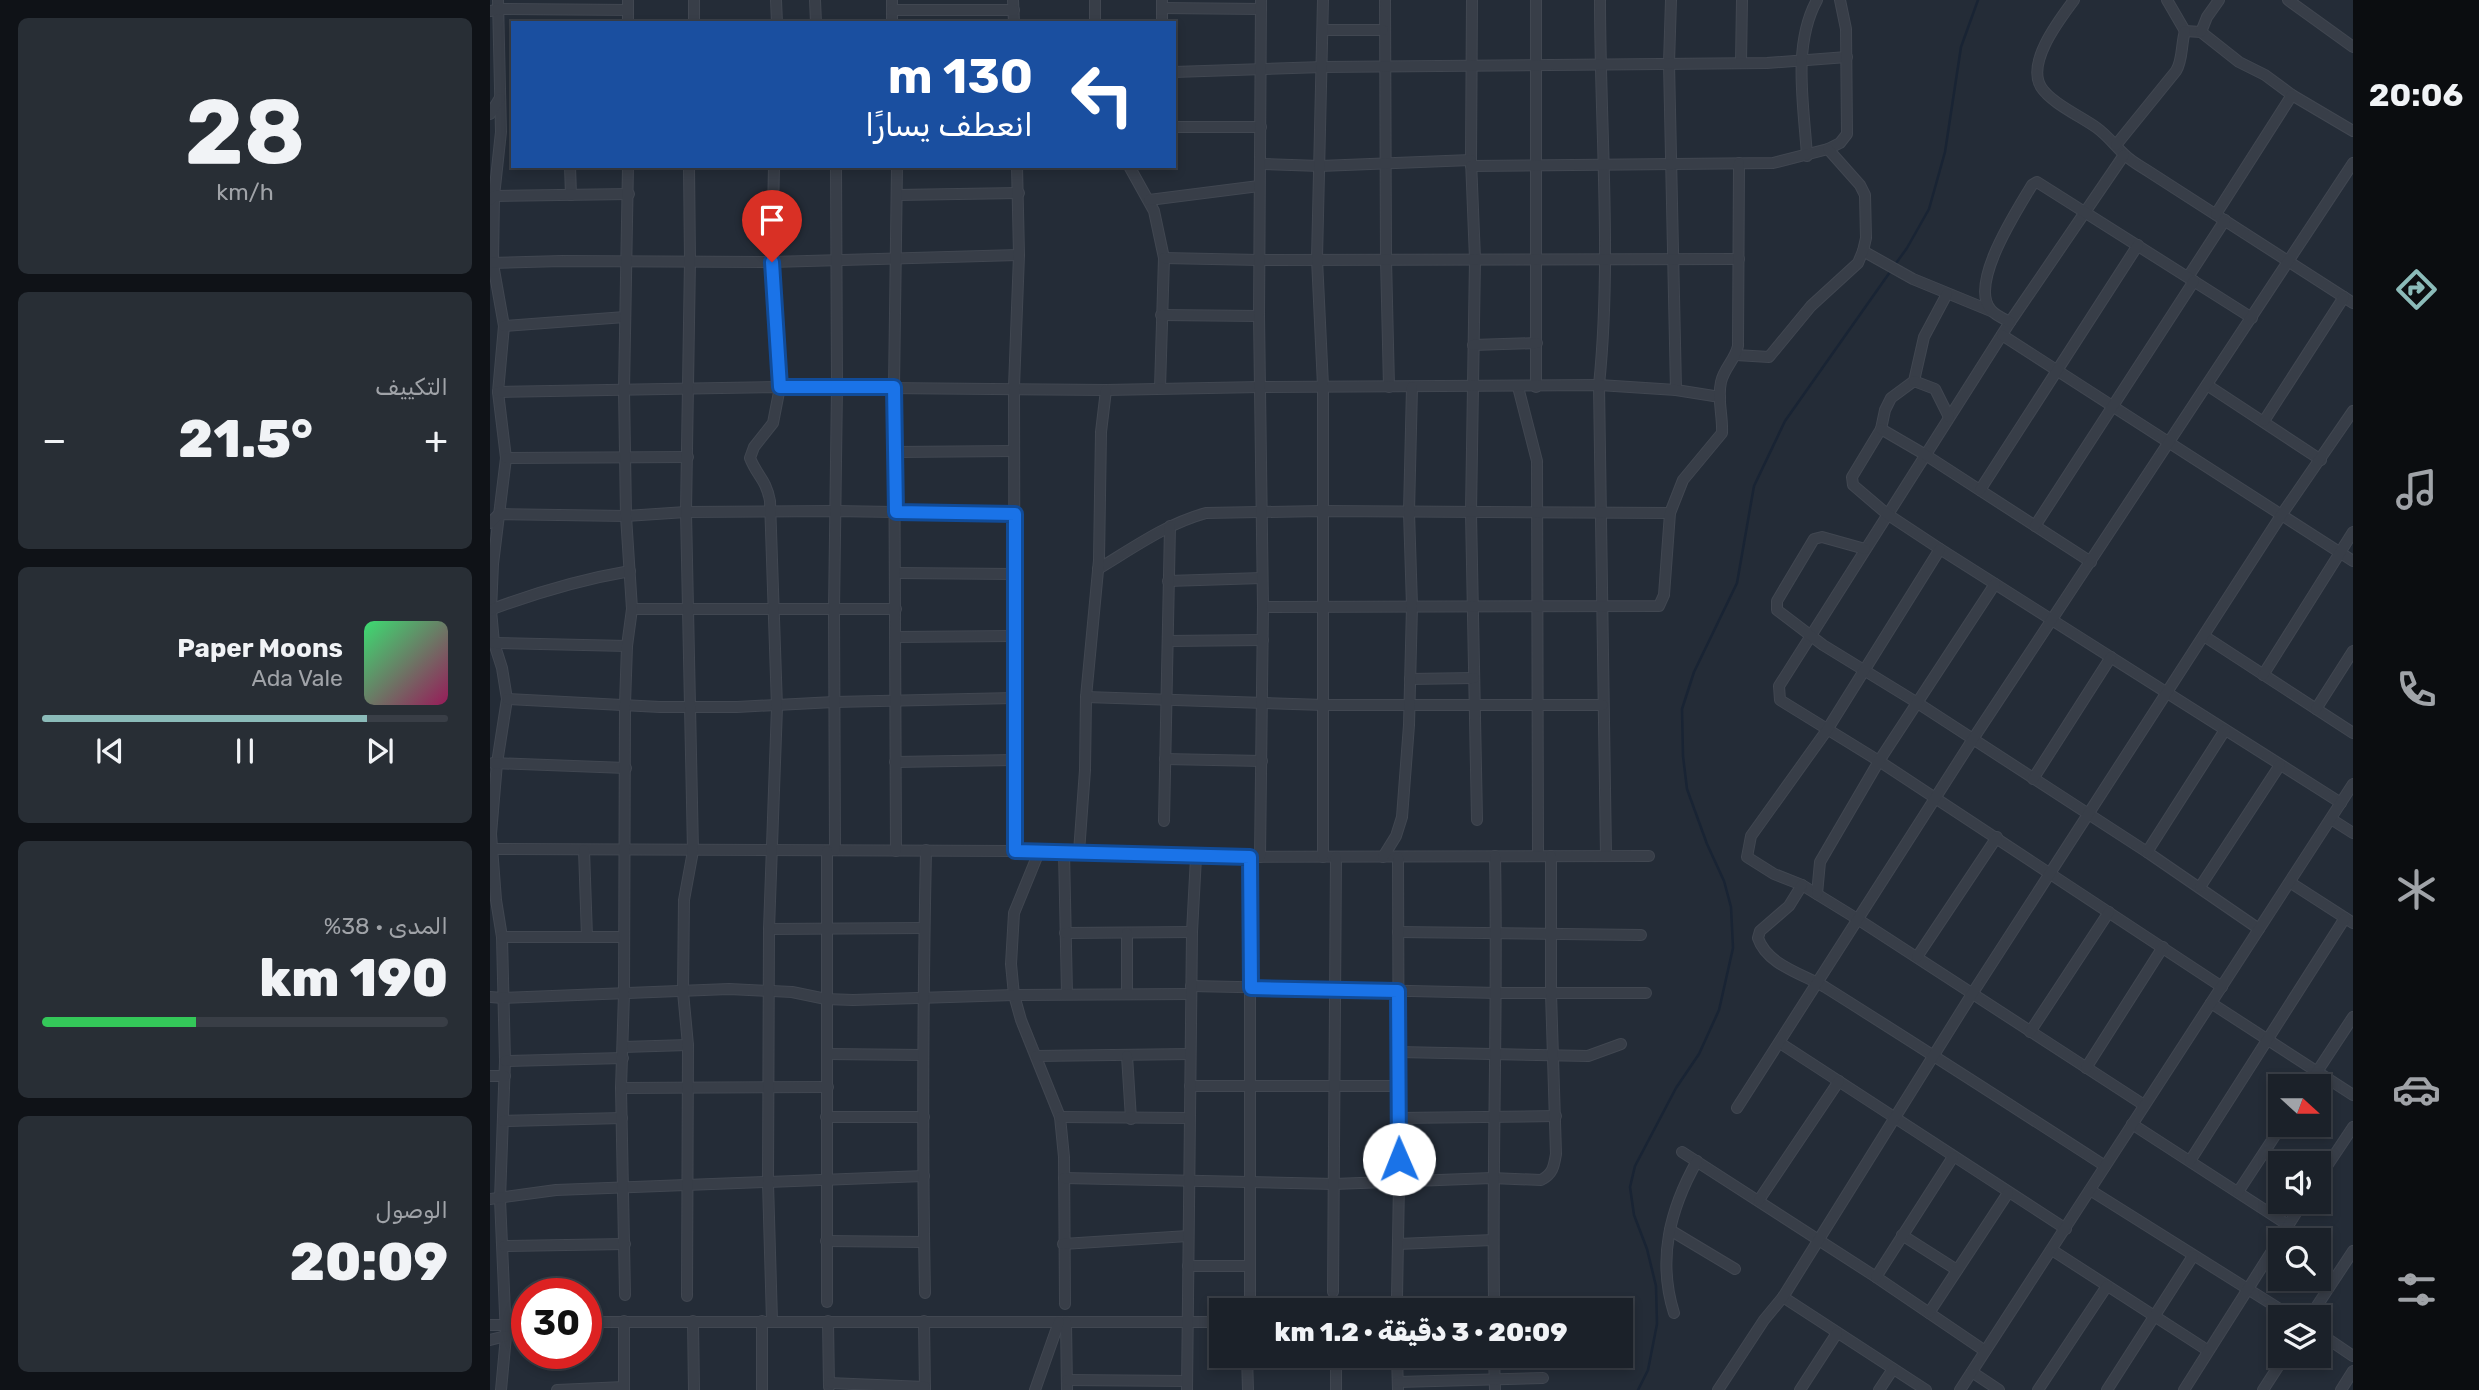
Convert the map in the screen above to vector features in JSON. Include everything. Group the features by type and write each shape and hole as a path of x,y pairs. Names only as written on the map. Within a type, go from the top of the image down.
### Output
{"street":[{"path":"694,0 694,21"},
{"path":"776,0 777,21"},
{"path":"815,0 816,21"},
{"path":"1095,0 1095,21"},
{"path":"1323,0 1318,259 1323,386 1323,857"},
{"path":"1385,0 1389,387"},
{"path":"1472,0 1471,163 1475,259 1471,513 1477,820"},
{"path":"1536,0 1536,387"},
{"path":"1600,0 1604,260 1599,385 1606,856"},
{"path":"1671,0 1669,63 1676,390"},
{"path":"1741,63 1742,0"},
{"path":"1807,156 1802,60 1807,17 1817,0"},
{"path":"1262,164 1320,166 1387,163 1773,163 1807,156 1840,143 1847,134 1846,29 1840,0"},
{"path":"2074,0 2056,24 2040,56 2037,73 2040,86 2100,130 2124,155 2348,300 2263,421"},
{"path":"2116,145 2176,71 2180,61 2180,46 2185,31 2167,0"},
{"path":"2201,32 2218,0"},
{"path":"2292,1 2351,42"},
{"path":"1162,4 1261,5 1259,316 1263,704 1251,988 1250,1298"},
{"path":"501,1390 506,1330 504,1246 495,1199 503,1121 505,1061 502,937 491,849 493,763 507,699 502,668 494,643 491,610 493,564 506,458 498,392 503,326 491,263 492,198 507,132 500,98 496,6 628,5"},
{"path":"892,5 954,10 1014,5"},
{"path":"954,10 954,21"},
{"path":"1323,30 1384,30"},
{"path":"2185,31 2201,32 2239,62 2265,75 2292,95 2353,131"},
{"path":"1176,72 1323,67 1741,63 1847,57"},
{"path":"499,70 511,70"},
{"path":"2035,526 2191,279 2220,217 2292,95"},
{"path":"490,114 500,98"},
{"path":"1176,127 1261,127"},
{"path":"1736,355 1769,357 1811,306 1858,263 1866,237 1865,195 1860,185 1828,149"},
{"path":"2124,155 2084,211 1924,454 1779,686 1778,695 1780,700 1936,798 2222,987"},
{"path":"1263,607 1659,606 1662,602 1670,513 1683,480 1721,433 1721,381 1725,369 1736,355 1739,163"},
{"path":"1737,1108 1973,739 2353,163"},
{"path":"570,168 571,195"},
{"path":"625,1295 621,1088 625,704 627,646 632,609 626,516 624,390 628,168"},
{"path":"687,1296 688,1045 683,992 684,900 693,851 687,512 689,168"},
{"path":"762,1390 767,1321 768,990 777,707 768,488 750,458 754,447 773,423 780,387 772,262 774,168"},
{"path":"827,1302 826,999 834,702 836,168"},
{"path":"896,851 894,387 897,168"},
{"path":"1015,851 1014,387 1019,256 1017,168"},
{"path":"1130,168 1149,200 1160,232 1164,258 1160,388"},
{"path":"1991,311 1986,295 1990,261 2032,184 2042,183 2252,318"},
{"path":"1149,200 1259,186"},
{"path":"897,195 1019,193"},
{"path":"492,198 629,194"},
{"path":"1980,490 2138,245"},
{"path":"1863,251 1902,274 1991,311 2010,322"},
{"path":"491,263 690,260 772,262 1019,256"},
{"path":"1164,258 1739,259"},
{"path":"1947,294 1924,337 1914,381 1891,398 1881,429 1851,482 1887,514 1940,549 2341,803"},
{"path":"1161,316 1259,316"},
{"path":"503,326 625,317"},
{"path":"2002,335 2353,561"},
{"path":"1473,345 1537,343"},
{"path":"1914,381 1935,390 1949,417"},
{"path":"498,392 780,387 1014,387 1106,390 1599,385 1676,390 1720,397"},
{"path":"2207,385 2320,460"},
{"path":"1383,857 1396,836 1402,817 1410,705 1412,606 1409,512 1412,387"},
{"path":"1518,387 1537,461 1538,856"},
{"path":"1079,852 1085,770 1086,697 1098,569 1101,432 1106,390"},
{"path":"1718,1390 1764,1320 1783,1297 1972,994 2282,514 2353,411"},
{"path":"1881,429 2091,562"},
{"path":"895,452 1014,451"},
{"path":"506,458 688,457"},
{"path":"490,523 499,514 626,516 687,512 834,511 1015,514"},
{"path":"1098,569 1170,526 1206,513 1670,513"},
{"path":"1164,821 1170,526"},
{"path":"2263,675 2353,532"},
{"path":"1865,550 1822,537 1814,539 1776,606 1777,610 1823,645 2147,852 2259,929"},
{"path":"1940,549 1828,730 1751,836 1747,857 1774,874 1802,885 1859,920 2144,1105"},
{"path":"491,610 576,583 630,571"},
{"path":"896,573 1014,574"},
{"path":"1168,581 1262,578"},
{"path":"1817,894 1820,862 1916,702 1995,584"},
{"path":"632,609 896,609"},
{"path":"896,637 1014,636"},
{"path":"2204,636 2353,733"},
{"path":"1168,642 1263,640"},
{"path":"494,643 627,646"},
{"path":"2316,709 2353,651"},
{"path":"2033,779 2111,657"},
{"path":"1410,679 1474,678"},
{"path":"1086,697 1324,705 1603,705"},
{"path":"507,699 690,707 777,707 834,702 1014,698"},
{"path":"2147,852 2225,730"},
{"path":"1166,759 1262,761"},
{"path":"895,762 1014,760"},
{"path":"493,763 626,768"},
{"path":"2200,887 2280,765"},
{"path":"1960,1390 2353,784"},
{"path":"2331,819 2353,833"},
{"path":"1917,957 1997,838"},
{"path":"491,849 1015,851 1196,857 1649,856"},
{"path":"584,849 587,937"},
{"path":"925,1293 923,1055 926,850"},
{"path":"1039,852 1014,913 1011,951 1014,995 1060,1117 1064,1157 1065,1304"},
{"path":"1064,852 1067,994"},
{"path":"1494,1298 1492,1178 1497,1056 1495,856"},
{"path":"1063,1178 1334,1184 1492,1178 1541,1180 1547,1177 1554,1167 1556,1154 1551,993 1551,856"},
{"path":"1063,1322 1067,1385 1187,1385 1191,990 1196,857"},
{"path":"1333,1292 1336,857"},
{"path":"1397,1298 1398,857"},
{"path":"2190,1161 2266,1039 2349,920 2291,883"},
{"path":"1802,885 1789,906 1760,931 1758,938 1764,951 2105,1166"},
{"path":"2030,1032 2109,912"},
{"path":"769,929 924,928"},
{"path":"1065,933 1192,932"},
{"path":"1398,932 1641,935"},
{"path":"1127,933 1127,994"},
{"path":"502,937 624,937"},
{"path":"2086,1068 2163,947"},
{"path":"490,997 768,990 826,999 853,1000 1127,994 1251,988 1646,993"},
{"path":"2211,1003 2353,1095"},
{"path":"2316,1074 2353,1017"},
{"path":"1780,1043 2066,1229"},
{"path":"1399,1052 1588,1056 1621,1044"},
{"path":"505,1061 623,1053 688,1045"},
{"path":"828,1054 923,1055"},
{"path":"1036,1056 1190,1054"},
{"path":"1127,1056 1130,1119"},
{"path":"490,1076 505,1076"},
{"path":"1759,1200 1839,1081"},
{"path":"1190,1086 1398,1086"},
{"path":"621,1088 828,1087"},
{"path":"1398,1118 1556,1116"},
{"path":"826,1117 924,1117"},
{"path":"1060,1117 1189,1118"},
{"path":"503,1121 622,1118"},
{"path":"2132,1124 2288,1225"},
{"path":"2331,1160 2353,1127"},
{"path":"2238,1192 2273,1138"},
{"path":"1682,1152 1759,1200 1985,1351"},
{"path":"1876,1277 1953,1157"},
{"path":"1674,1313 1665,1274 1666,1249 1686,1181 1697,1161"},
{"path":"495,1199 556,1190 924,1176"},
{"path":"2090,1190 2272,1305"},
{"path":"1929,1313 2008,1193"},
{"path":"2184,1390 2295,1214"},
{"path":"1670,1230 1735,1269"},
{"path":"1902,1235 1956,1270"},
{"path":"1063,1244 1188,1236"},
{"path":"1398,1244 1493,1240"},
{"path":"826,1241 924,1242"},
{"path":"504,1246 625,1244"},
{"path":"2052,1250 2207,1350"},
{"path":"2318,1305 2353,1251"},
{"path":"2107,1390 2193,1256"},
{"path":"1188,1266 1249,1266"},
{"path":"2038,1390 2107,1286"},
{"path":"1783,1297 1926,1390"},
{"path":"557,1390 624,1388 624,1321"},
{"path":"693,1321 694,1390"},
{"path":"828,1321 829,1387 925,1388 925,1321"},
{"path":"602,1322 1209,1322"},
{"path":"1035,1390 1063,1322"},
{"path":"490,1325 506,1330"},
{"path":"490,1340 511,1329"},
{"path":"1800,1390 1837,1333"},
{"path":"2331,1341 2353,1356"},
{"path":"1247,1368 1248,1390"},
{"path":"1336,1368 1336,1390"},
{"path":"1397,1368 1398,1386 1495,1385 1543,1378"},
{"path":"2263,1390 2277,1368"},
{"path":"1879,1390 1893,1369"},
{"path":"2341,1390 2353,1371"},
{"path":"1972,1372 1999,1390"}],"waterway":[{"path":"1894,266 1929,209 1945,152 1961,47 1978,0"},
{"path":"1638,1390 1648,1370 1657,1324 1656,1286 1647,1249 1634,1215 1630,1187 1635,1166 1676,1088 1699,1054 1719,1010 1733,948 1731,907 1724,881 1687,789 1682,709 1694,672 1737,583 1754,486 1785,421 1890,272"}],"route":[{"path":"772,262 780,387 894,387 896,512 1015,514 1015,851 1250,857 1251,988 1398,991 1399,1159"}]}
